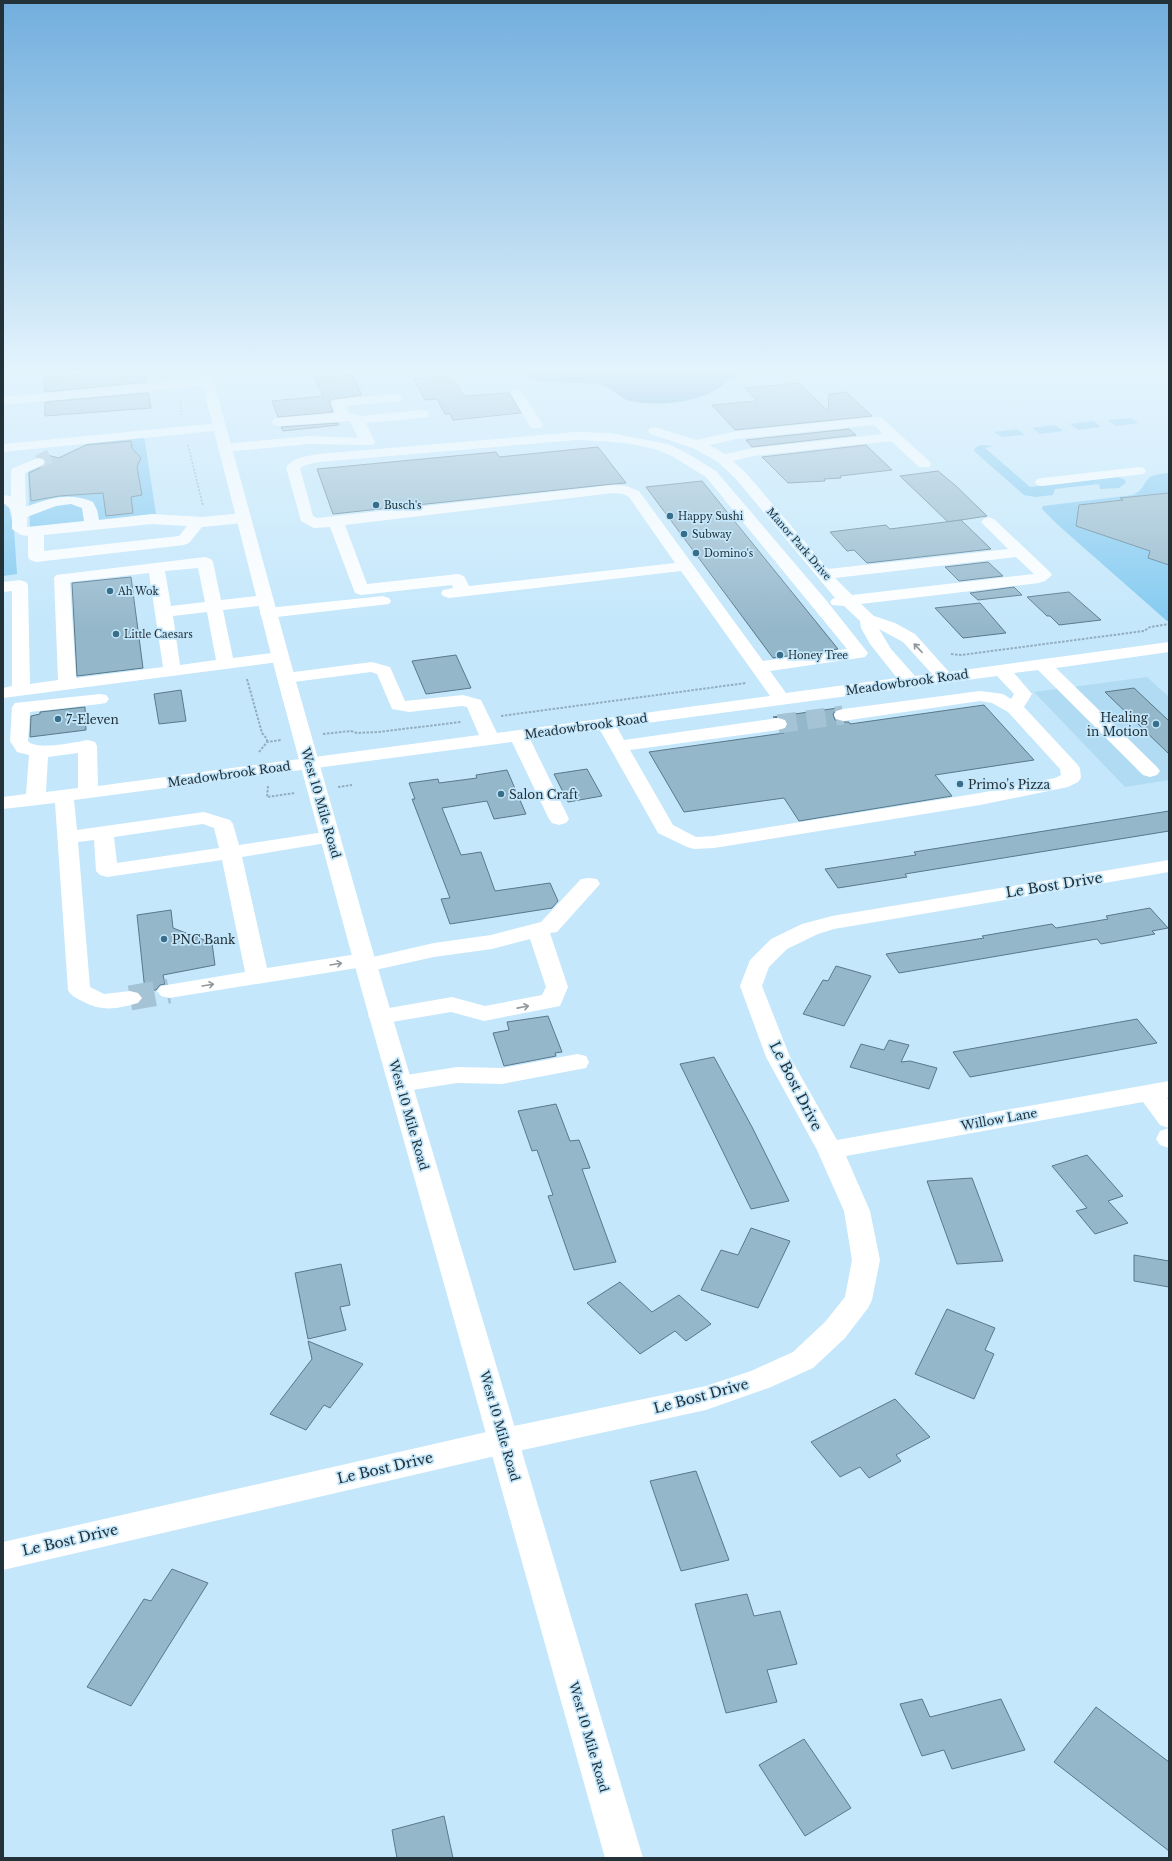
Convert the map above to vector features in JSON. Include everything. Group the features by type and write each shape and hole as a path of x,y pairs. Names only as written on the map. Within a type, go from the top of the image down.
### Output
{"street":[{"path":"19,455 20,529 26,532 152,520 198,522 243,518"},
{"path":"18,471 53,455"},
{"name":"West 10 Mile Road","path":"226,455 309,763 380,1016 624,1858"},
{"path":"337,455 301,462 293,467 306,518 314,522 336,522 613,489 626,490 634,494 781,699"},
{"path":"680,455 711,474 859,653 758,667"},
{"name":"Manor Park Drive","path":"716,455 724,459 741,476 824,574 868,620 890,627 909,638 944,677"},
{"path":"724,459 742,455"},
{"path":"914,455 924,464"},
{"path":"1042,482 1139,471"},
{"path":"3,499 12,501 19,512"},
{"path":"19,512 56,501 77,501 88,505 92,526"},
{"path":"36,532 36,557 184,540 198,522"},
{"path":"336,522 360,590 458,579 463,592"},
{"path":"820,604 1043,576 1044,574 988,522"},
{"path":"824,574 1020,552"},
{"path":"67,685 62,578 205,562 226,664"},
{"path":"164,612 215,606 267,606 463,592 687,566"},
{"path":"156,567 172,671"},
{"path":"3,587 20,585 21,690"},
{"name":"Manor Park Drive","path":"868,620 869,629 879,645 910,682"},
{"name":"Meadowbrook Road","path":"3,804 1169,647"},
{"path":"3,693 280,657"},
{"path":"1042,664 1150,771"},
{"path":"286,678 372,667 384,670 398,705 409,707 463,700 475,704 490,739"},
{"path":"1002,670 1023,694 1014,708"},
{"path":"605,723 665,828 685,840 694,843 714,842 980,799 1060,783 1071,778 1070,768 1014,708 997,698 980,696 843,715"},
{"path":"88,793 88,746 39,752 24,748 19,741 21,707 100,699"},
{"path":"618,746 778,724"},
{"path":"518,735 559,819"},
{"path":"36,799 39,752"},
{"path":"64,796 78,990 101,1002 130,998"},
{"path":"68,837 204,818 223,824 231,853 257,977"},
{"path":"103,832 107,871 331,837"},
{"name":"Le Bost Drive","path":"3,1556 504,1441 706,1398 762,1380 803,1360 835,1330 858,1300 866,1260 857,1211 830,1150 778,1057 751,986 758,965 779,944 810,929 832,923 1169,866"},
{"path":"169,991 492,942 549,927 589,884"},
{"path":"380,1016 452,1004 484,1014 552,1001 557,987 538,930"},
{"path":"400,1084 457,1075 502,1076 577,1062"},
{"path":"1159,1091 1169,1119"},
{"name":"Willow Lane","path":"830,1150 996,1119 1159,1091"}],"path":[{"path":"925,655 961,655 1144,631 1150,627 1169,624"},
{"path":"261,749 267,742 302,737 351,731 357,734 378,732 766,680"}],"shaded area":[{"path":"63,455 147,455 156,514 30,528 28,471"},
{"path":"978,455 993,455 1030,487 1117,477 1124,479 1126,483 1119,488 1100,489 1099,484 1055,489 1053,495 1035,497 1024,495"},
{"path":"1169,473 1169,621 1167,621 1058,525 1042,509 1043,506 1133,495 1141,489 1150,477 1157,474"},
{"path":"3,503 9,508 14,529 17,574 3,576"},
{"path":"1147,677 1169,697 1169,780 1125,787 1034,692"}],"building":[{"path":"47,455 59,458 66,455 138,455 141,458 137,467 142,495 131,497 133,513 106,516 103,493 59,496 31,501 29,473 44,466 46,461 42,457"},
{"path":"466,455 498,455 499,457 520,455 604,455 626,483 333,514 317,469"},
{"path":"781,455 876,455 892,470 840,476 841,478 824,479 825,481 788,483 762,457"},
{"path":"938,471 987,516 948,522 900,476"},
{"path":"702,481 838,649 773,658 646,487"},
{"path":"1169,493 1169,565 1148,558 1150,551 1076,526 1079,505 1123,500 1120,498"},
{"path":"961,520 991,549 867,563 854,550 847,551 830,532 886,525 890,529"},
{"path":"988,562 1003,576 959,581 945,567"},
{"path":"131,577 143,668 77,676 72,583"},
{"path":"1014,587 1022,595 978,600 970,593"},
{"path":"1069,592 1101,620 1059,625 1027,597"},
{"path":"980,603 1006,633 963,638 935,608"},
{"path":"456,655 471,688 426,694 412,661"},
{"path":"1134,688 1169,721 1169,754 1105,692"},
{"path":"181,690 186,721 159,724 154,694"},
{"path":"984,705 1034,760 935,775 952,796 799,821 784,798 684,812 649,752 784,733 782,730 786,729 788,725 786,719 773,717 838,708 833,714 835,720 849,722 850,724"},
{"name":"7-Eleven","path":"85,707 86,730 30,737 31,716 40,714 40,712"},
{"path":"587,769 602,796 568,802 554,774"},
{"path":"507,770 526,814 494,819 487,801 442,808 461,855 481,852 495,891 550,883 558,901 552,908 450,924 441,899 450,898 412,799 415,799 409,783 438,779 439,783 477,778 476,775"},
{"path":"1169,811 1169,831 905,874 907,877 838,888 825,869 916,855 914,852"},
{"path":"1150,908 1168,928 1152,931 1155,934 1101,944 1097,939 899,973 886,954 984,938 982,936 1052,924 1056,928 1108,919 1106,916"},
{"path":"171,910 173,928 212,943 215,965 163,975 165,984 160,985 156,990 145,991 137,915"},
{"path":"836,966 871,976 844,1026 803,1014 823,980 828,981"},
{"path":"548,1016 562,1052 555,1053 556,1056 504,1066 493,1033 509,1030 507,1022"},
{"path":"1137,1019 1157,1043 970,1077 953,1052"},
{"path":"889,1040 909,1045 901,1062 910,1061 937,1068 929,1089 850,1067 861,1044 884,1050"},
{"path":"714,1057 752,1127 789,1201 751,1209 680,1064"},
{"path":"556,1104 570,1141 579,1140 590,1168 582,1169 616,1262 574,1270 548,1196 553,1195 537,1150 532,1151 518,1111"},
{"path":"1087,1155 1123,1196 1108,1201 1128,1223 1095,1234 1076,1211 1087,1208 1052,1166"},
{"path":"972,1178 1003,1261 957,1264 927,1181"},
{"path":"751,1228 790,1241 758,1308 701,1290 721,1250 738,1255"},
{"path":"1134,1255 1169,1261 1169,1287 1134,1281"},
{"path":"341,1264 350,1305 340,1307 346,1330 308,1339 295,1273"},
{"path":"620,1282 652,1312 679,1295 711,1324 686,1341 675,1331 640,1354 587,1303"},
{"path":"947,1309 995,1328 985,1350 994,1354 974,1399 915,1374"},
{"path":"308,1341 363,1364 330,1408 324,1405 306,1430 270,1414 312,1359"},
{"path":"895,1399 930,1437 896,1455 901,1461 869,1478 860,1467 840,1477 811,1442"},
{"path":"696,1471 729,1560 681,1571 650,1481"},
{"path":"172,1569 208,1583 131,1706 87,1687 144,1599 151,1601"},
{"path":"747,1594 754,1616 780,1611 797,1664 767,1670 777,1702 726,1713 695,1604"},
{"path":"922,1699 930,1717 1001,1699 1025,1750 952,1769 944,1750 922,1756 900,1704"},
{"path":"1096,1707 1169,1762 1169,1851 1054,1762"},
{"path":"804,1739 851,1808 805,1836 759,1765"},
{"path":"444,1816 453,1858 397,1858 392,1830"}],"tunnel":[{"path":"38,462 50,456"},
{"path":"778,724 843,715"},
{"path":"130,998 169,991"}],"place":[{"name":"Busch's","path":"376,505"},
{"name":"Happy Sushi","path":"670,516"},
{"name":"Subway","path":"684,534"},
{"name":"Domino's","path":"696,553"},
{"name":"Ah Wok","path":"110,591"},
{"name":"Little Caesars","path":"116,634"},
{"name":"Honey Tree","path":"780,655"},
{"name":"7-Eleven","path":"58,719"},
{"name":"Healing in Motion","path":"1156,724"},
{"name":"Primo's Pizza","path":"960,784"},
{"name":"Salon Craft","path":"501,794"},
{"name":"PNC Bank","path":"164,939"}]}
